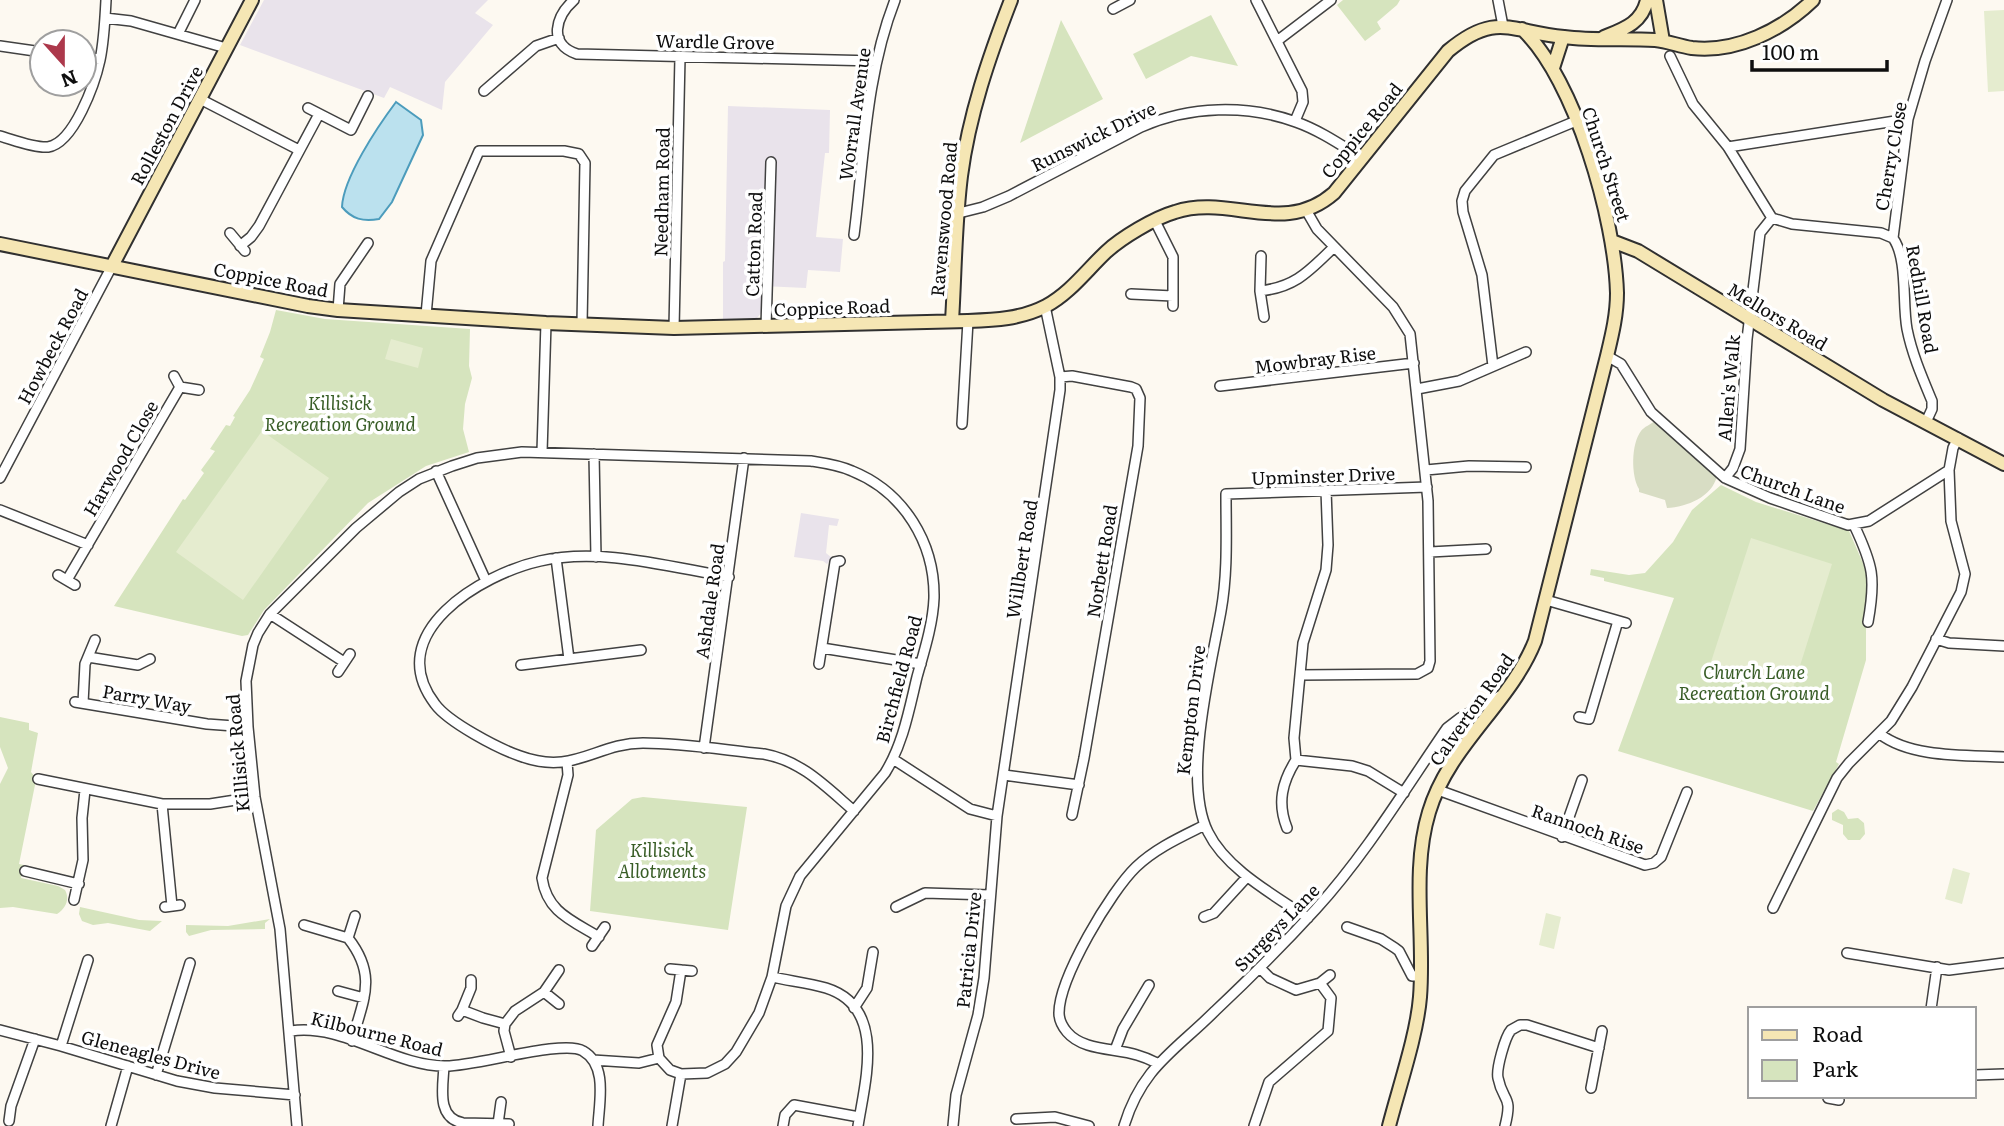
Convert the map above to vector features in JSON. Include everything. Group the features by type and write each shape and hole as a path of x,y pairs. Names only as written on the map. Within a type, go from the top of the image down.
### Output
{"street":[{"path":"0,136 45,147 64,139 90,91 100,60 106,0"},
{"path":"178,33 195,0"},
{"name":"Rolleston Drive","path":"112,266 252,0"},
{"path":"484,92 536,46 559,38 558,21 564,9 574,0"},
{"name":"Worrall Avenue","path":"854,235 876,61 895,0"},
{"name":"Ravenswood Road","path":"952,321 961,177 983,77 1012,0"},
{"path":"1113,9 1130,0"},
{"path":"1256,0 1302,91 1303,102 1295,121"},
{"path":"1277,41 1331,0"},
{"path":"1498,0 1503,26"},
{"path":"1597,40 1635,23 1647,0"},
{"path":"1656,0 1663,41"},
{"name":"Coppice Road","path":"0,244 338,310 674,328 1012,318 1045,306 1065,293 1112,246 1174,212 1206,207 1278,215 1317,206 1334,192 1362,159 1448,51 1472,33 1491,26 1503,26 1559,37 1663,41 1693,48 1730,45 1777,29 1798,6 1813,0"},
{"name":"Cherry Close","path":"1893,238 1908,119 1947,0"},
{"path":"105,18 131,21 226,48"},
{"name":"Church Street","path":"1522,29 1537,44 1553,68 1576,121 1603,201 1612,241 1617,294 1616,314 1607,356"},
{"name":"Church Street","path":"1553,68 1551,47 1559,37"},
{"name":"Wardle Grove","path":"559,38 565,47 583,55 876,61"},
{"path":"0,46 28,50"},
{"name":"Needham Road","path":"674,328 680,57"},
{"path":"1670,57 1699,113 1728,148 1772,218"},
{"path":"1675,69 1686,64"},
{"path":"308,108 351,130 368,96"},
{"path":"200,99 299,150"},
{"name":"Runswick Drive","path":"959,214 1009,196 1141,127 1164,118 1199,111 1220,110 1272,115 1295,121 1362,159"},
{"path":"230,233 242,249 259,226 319,114"},
{"path":"1728,148 1908,119"},
{"path":"1493,366 1482,275 1462,212 1465,191 1494,155 1576,121"},
{"path":"426,315 430,261 480,151 564,151 579,154 585,163 582,324"},
{"name":"Catton Road","path":"766,327 771,162"},
{"path":"1300,675 1417,674 1428,668 1430,662 1430,552 1426,470 1410,334 1393,307 1317,229 1306,210"},
{"name":"Redhill Road","path":"1772,218 1792,224 1881,233 1893,238 1899,251 1911,345 1933,401 1926,422"},
{"name":"Allen's Walk","path":"1725,478 1733,468 1740,449 1760,233 1772,218"},
{"path":"1136,297 1173,301 1173,257 1155,221"},
{"name":"Mellors Road","path":"1612,241 1638,251 1883,400 1926,422"},
{"path":"338,310 340,284 368,243"},
{"path":"1260,290 1276,289 1303,278 1334,247"},
{"path":"1261,256 1260,290 1264,317"},
{"name":"Howbeck Road","path":"0,478 3,465 112,266"},
{"name":"Willbert Road","path":"997,816 1050,470 1060,377 1045,306"},
{"path":"962,424 968,321"},
{"path":"542,452 546,323"},
{"path":"1417,389 1460,381 1526,352"},
{"name":"Church Lane","path":"1607,356 1621,364 1651,412 1725,478 1770,499 1854,525 1869,521 1949,470"},
{"name":"Calverton Road","path":"1389,1126 1420,1002 1421,849 1429,811 1450,765 1523,667 1532,648 1607,356"},
{"name":"Mowbray Rise","path":"1220,386 1414,363"},
{"path":"174,376 180,387 199,390"},
{"name":"Norbett Road","path":"1060,377 1072,376 1136,388 1140,398 1138,446 1072,815"},
{"name":"Harwood Close","path":"58,575 71,583 88,545 180,387"},
{"path":"1926,422 2004,464"},
{"path":"1773,908 1837,778 1880,734 1906,697 1961,592 1965,574 1951,521 1949,470 1953,448 1958,438"},
{"name":"Birchfield Road","path":"542,452 744,458 811,461 833,465 852,471 878,485 896,499 920,533 933,573 934,600 921,664 893,759 806,868 792,892 786,906 772,977 749,1032 725,1064 707,1073 681,1074"},
{"name":"Killisick Road","path":"297,1126 280,929 255,797 248,727 246,681 258,633 270,614 380,505 419,479 477,458 542,452"},
{"path":"594,454 596,557"},
{"name":"Ashdale Road","path":"704,748 744,458"},
{"path":"1426,470 1469,466 1526,467"},
{"path":"436,471 486,581"},
{"name":"Upminster Drive","path":"1226,542 1226,494 1427,487"},
{"path":"1287,828 1281,806 1283,784 1296,760 1294,738 1303,643 1326,570 1326,491"},
{"path":"0,510 88,545"},
{"name":"Church Lane","path":"1854,525 1871,564 1873,577 1868,622"},
{"name":"Kempton Drive","path":"1226,542 1221,611 1213,644 1197,764 1197,790 1205,825 1216,844 1247,877 1308,918"},
{"path":"1430,552 1486,549"},
{"path":"729,577 596,557 555,558 526,565 486,581 450,606 431,626 421,660 423,683 440,711 449,718 497,746 536,761 566,762 631,744 764,754 787,760 810,772 854,811"},
{"path":"555,558 569,659"},
{"path":"820,664 835,562 840,561"},
{"path":"1546,600 1622,622 1589,719 1579,717"},
{"path":"270,614 347,658 338,673"},
{"name":"Parry Way","path":"95,639 88,657 79,702 206,724 248,727"},
{"path":"1936,639 1949,643 2004,646"},
{"path":"822,649 921,664"},
{"path":"521,665 641,650"},
{"name":"Parry Way","path":"88,657 138,665 150,659"},
{"name":"Surgeys Lane","path":"1124,1126 1139,1090 1157,1063 1207,1019 1308,918 1360,855 1447,728 1502,695"},
{"path":"1461,718 1473,732"},
{"path":"1440,738 1458,731 1473,732"},
{"path":"1880,734 1901,745 1946,754 2004,757"},
{"path":"893,759 970,809 997,816"},
{"path":"1296,760 1352,766 1368,771 1404,793"},
{"path":"566,762 568,775 542,878 543,886 546,897 556,911 598,937"},
{"path":"1004,775 1079,785"},
{"path":"38,779 162,804 202,805 255,797"},
{"path":"1562,837 1582,780"},
{"path":"74,900 83,860 82,818 85,790"},
{"name":"Rannoch Rise","path":"1438,790 1641,865 1650,865 1661,857 1686,792"},
{"path":"1577,793 1588,797"},
{"path":"162,804 172,906"},
{"path":"1681,805 1691,809"},
{"name":"Patricia Drive","path":"953,1126 956,1095 978,1015 984,978 997,816"},
{"path":"1157,1063 1137,1055 1081,1043 1072,1037 1060,1021 1060,1004 1077,958 1097,919 1127,876 1169,843 1205,825"},
{"path":"25,871 79,884"},
{"path":"1205,917 1214,913 1247,877"},
{"path":"896,907 925,893 990,895"},
{"path":"352,1041 367,987 366,974 348,938 355,916"},
{"path":"304,925 348,938"},
{"path":"592,946 605,927"},
{"path":"1347,927 1386,942 1399,951 1412,976 1421,976"},
{"path":"854,1007 867,988 873,952"},
{"path":"1847,953 1860,960 1961,970 2004,963"},
{"path":"61,1046 87,960"},
{"path":"156,1075 190,963"},
{"path":"1931,1007 1937,967"},
{"path":"1260,968 1270,978 1296,990 1320,983 1330,975"},
{"path":"670,969 692,971"},
{"path":"510,1057 505,1024 515,1012 544,992 559,970"},
{"path":"672,1126 681,1074 670,1070 659,1058 657,1045 676,1002 681,970"},
{"path":"772,977 825,987 842,997 854,1007 866,1035 870,1055 858,1121 794,1105 785,1115 783,1126"},
{"path":"471,981 471,988 460,1013 505,1024"},
{"path":"1254,1126 1269,1082 1328,1031 1331,998 1320,983"},
{"path":"1115,1050 1123,1029 1149,985"},
{"path":"338,991 364,998"},
{"path":"544,992 559,1004"},
{"path":"1505,1126 1509,1103 1497,1071 1508,1033 1520,1025 1527,1025 1599,1048"},
{"name":"Gleneagles Drive","path":"0,1030 156,1075 215,1088 295,1095"},
{"name":"Kilbourne Road","path":"290,1031 308,1030 444,1066 567,1046 583,1050 593,1060 639,1063 659,1058"},
{"path":"1591,1088 1602,1031"},
{"path":"9,1121 11,1106 35,1039"},
{"path":"593,1060 600,1077 598,1126"},
{"path":"111,1126 128,1066"},
{"path":"444,1066 443,1108 448,1116 455,1122 509,1124"},
{"path":"1976,1075 2004,1074"},
{"path":"1828,1099 1839,1100"},
{"path":"498,1124 501,1102"},
{"path":"1016,1119 1055,1117 1089,1126"}],"shaded area":[{"path":"264,0 488,0 475,13 493,25 445,82 442,110 390,87 384,98 240,45"},
{"path":"728,106 830,110 829,153 825,153 816,237 843,239 840,272 808,270 806,288 762,286 762,312 757,318 723,319"},
{"path":"801,513 839,519 837,526 829,525 826,553 832,558 827,564 823,561 794,557"}],"green space":[{"path":"1343,0 1400,0 1377,22 1381,29 1365,41 1337,5"},
{"path":"2004,10 2004,91 1988,92 1984,11"},
{"path":"1211,15 1238,66 1191,56 1146,79 1133,54"},
{"path":"1061,20 1103,99 1020,143"},
{"name":"Killisick Recreation Ground","path":"276,310 325,319 470,329 469,366 472,378 465,404 463,429 469,452 426,466 368,503 264,610 248,635 242,636 114,606 183,499 185,500 204,473 201,470 215,451 210,449 226,425 230,426 235,417 233,416 250,390 264,359 260,357"},
{"path":"391,339 423,348 418,368 385,359"},
{"path":"1655,421 1717,476 1710,490 1698,500 1667,508 1665,500 1639,492 1633,468 1635,444 1641,431"},
{"path":"262,431 329,478 243,600 176,552"},
{"name":"Church Lane Recreation Ground","path":"1721,485 1756,502 1849,531 1866,570 1866,660 1836,762 1839,764 1813,811 1618,751 1674,598 1604,581 1604,578 1590,575 1591,569 1629,575 1645,573 1673,542 1692,510"},
{"path":"1751,538 1832,564 1793,688 1711,662"},
{"path":"0,717 29,723 29,730 38,733 31,772 35,777 35,785 19,864 24,865 21,878 65,890 66,903 57,914 13,907 0,908 0,784 8,768 0,747"},
{"name":"Killisick Allotments","path":"643,797 747,807 728,930 590,911 596,830 632,799"},
{"path":"1838,809 1844,812 1848,819 1858,818 1864,823 1865,834 1860,840 1848,840 1843,834 1843,825 1832,820 1832,813"},
{"path":"1953,868 1970,873 1962,904 1945,899"},
{"path":"80,907 139,920 162,921 150,931 108,923 93,925 82,921"},
{"path":"1546,913 1561,917 1554,949 1539,945"},
{"path":"270,919 265,923 265,929 211,930 189,936 186,932 186,925 228,926"}],"water":[{"path":"396,102 421,120 423,135 392,202 379,219 358,219 342,207 348,182 380,124"}]}
